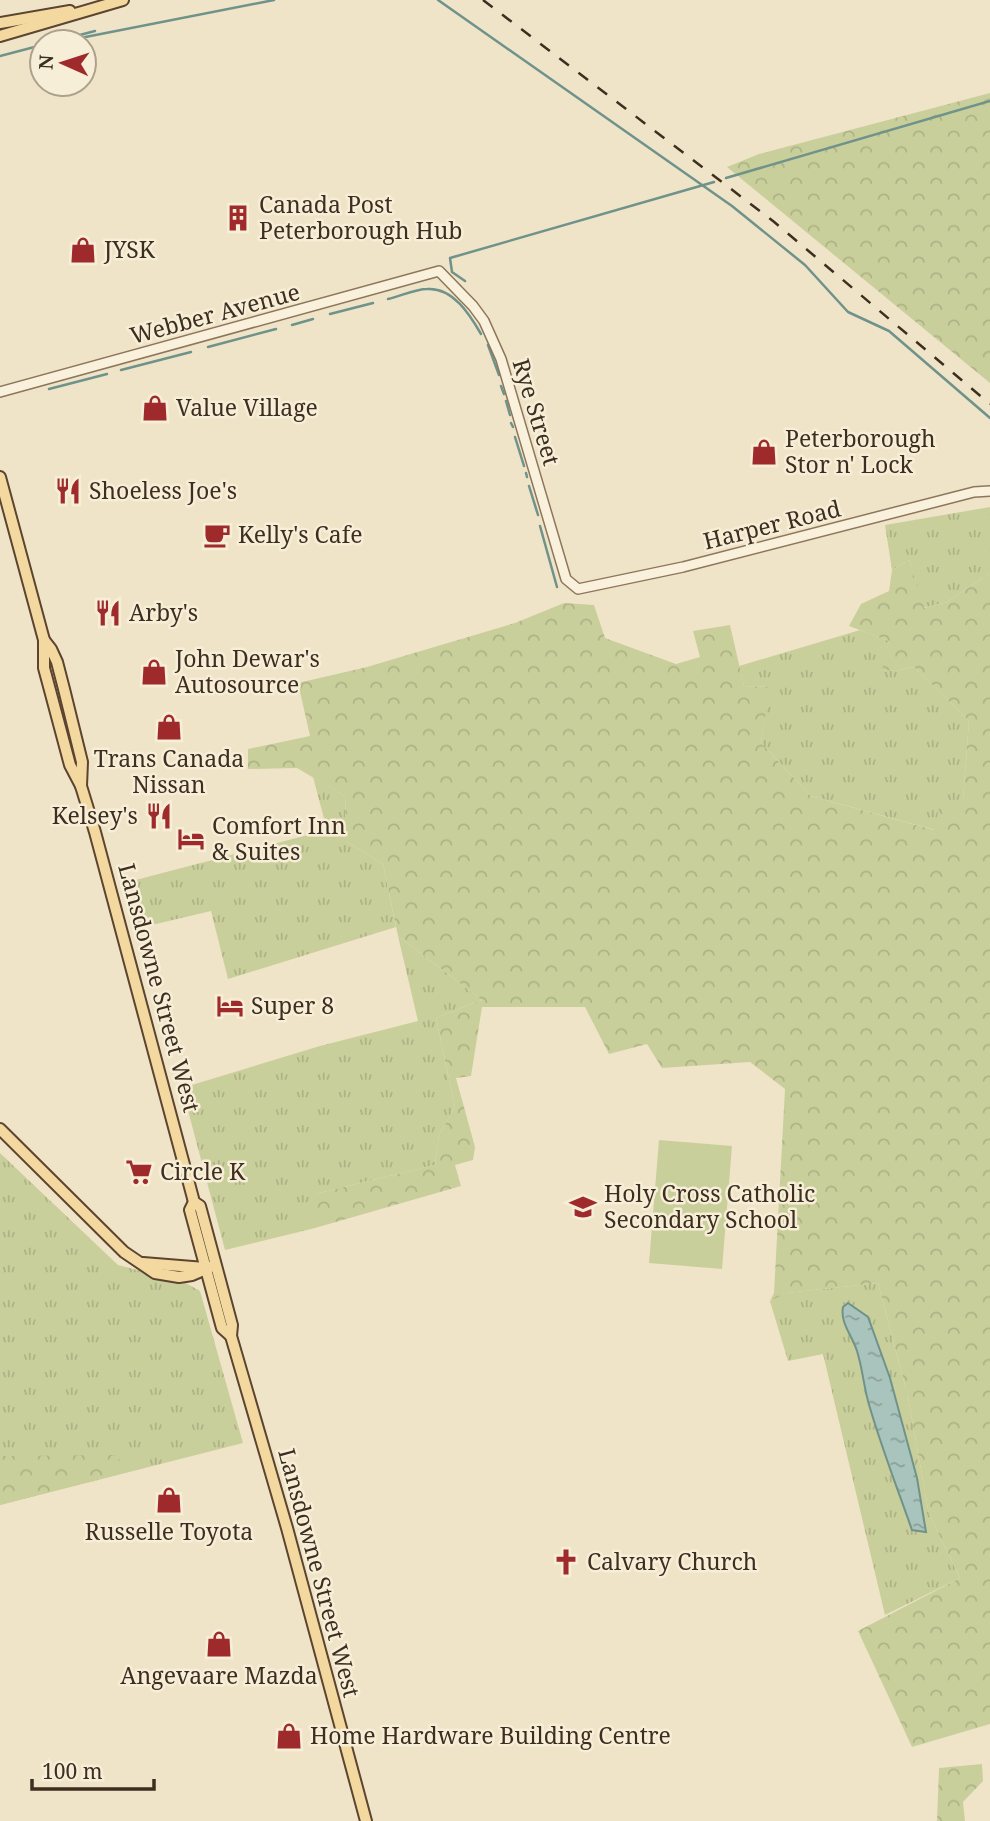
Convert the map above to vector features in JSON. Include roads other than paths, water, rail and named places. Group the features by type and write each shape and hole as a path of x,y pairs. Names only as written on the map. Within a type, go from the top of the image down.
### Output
{"main road":[{"path":"0,36 123,0"},
{"path":"0,23 44,13 87,9"},
{"name":"Lansdowne Street West","path":"0,477 44,640 44,668 70,765 81,786 194,1202 200,1206 210,1267 232,1325 231,1336 287,1528 366,1821"},
{"path":"0,1129 124,1252 155,1273 166,1276 192,1275 210,1267"}],"street":[{"name":"Webber Avenue","path":"0,392 439,271"},
{"name":"Rye Street","path":"439,271 484,321 501,359 566,579"},
{"name":"Harper Road","path":"566,579 578,589 587,588 683,568 974,492 990,491"}],"water":[{"path":"848,1303 868,1317 890,1378 917,1478 926,1532 912,1530 885,1454 868,1401 857,1351 843,1318 843,1307"}],"waterway":[{"path":"98,35 274,0"},
{"path":"438,0 732,206 805,265 848,312 889,331 990,418"},
{"path":"53,42 95,31 53,42"},
{"path":"0,56 28,49"},
{"path":"726,178 990,101"},
{"path":"465,281 452,272 450,258 714,182"},
{"path":"388,299 422,289 445,293 460,304 481,334"},
{"path":"330,314 373,303"},
{"path":"292,325 313,319"},
{"path":"208,347 276,329"},
{"path":"488,345 499,375"},
{"path":"121,370 191,352"},
{"path":"49,389 107,374"},
{"path":"501,386 504,394"},
{"path":"506,401 510,415"},
{"path":"511,423 513,427"},
{"path":"515,437 524,466"},
{"path":"526,473 527,477"},
{"path":"529,486 538,515"},
{"path":"540,526 557,587"}],"railway":[{"path":"483,0 773,221 990,404"}],"place":[{"name":"Canada Post Peterborough Hub","path":"238,218"},
{"name":"JYSK","path":"83,250"},
{"name":"Value Village","path":"155,408"},
{"name":"Peterborough Stor n' Lock","path":"764,452"},
{"name":"Shoeless Joe's","path":"68,491"},
{"name":"Kelly's Cafe","path":"217,535"},
{"name":"Arby's","path":"108,613"},
{"name":"John Dewar's Autosource","path":"154,672"},
{"name":"Trans Canada Nissan","path":"169,727"},
{"name":"Kelsey's","path":"159,816"},
{"name":"Comfort Inn & Suites","path":"191,839"},
{"name":"Super 8","path":"230,1006"},
{"name":"Circle K","path":"139,1172"},
{"name":"Holy Cross Catholic Secondary School","path":"583,1207"},
{"name":"Russelle Toyota","path":"169,1500"},
{"name":"Calvary Church","path":"566,1562"},
{"name":"Angevaare Mazda","path":"219,1644"},
{"name":"Home Hardware Building Centre","path":"289,1736"}]}
